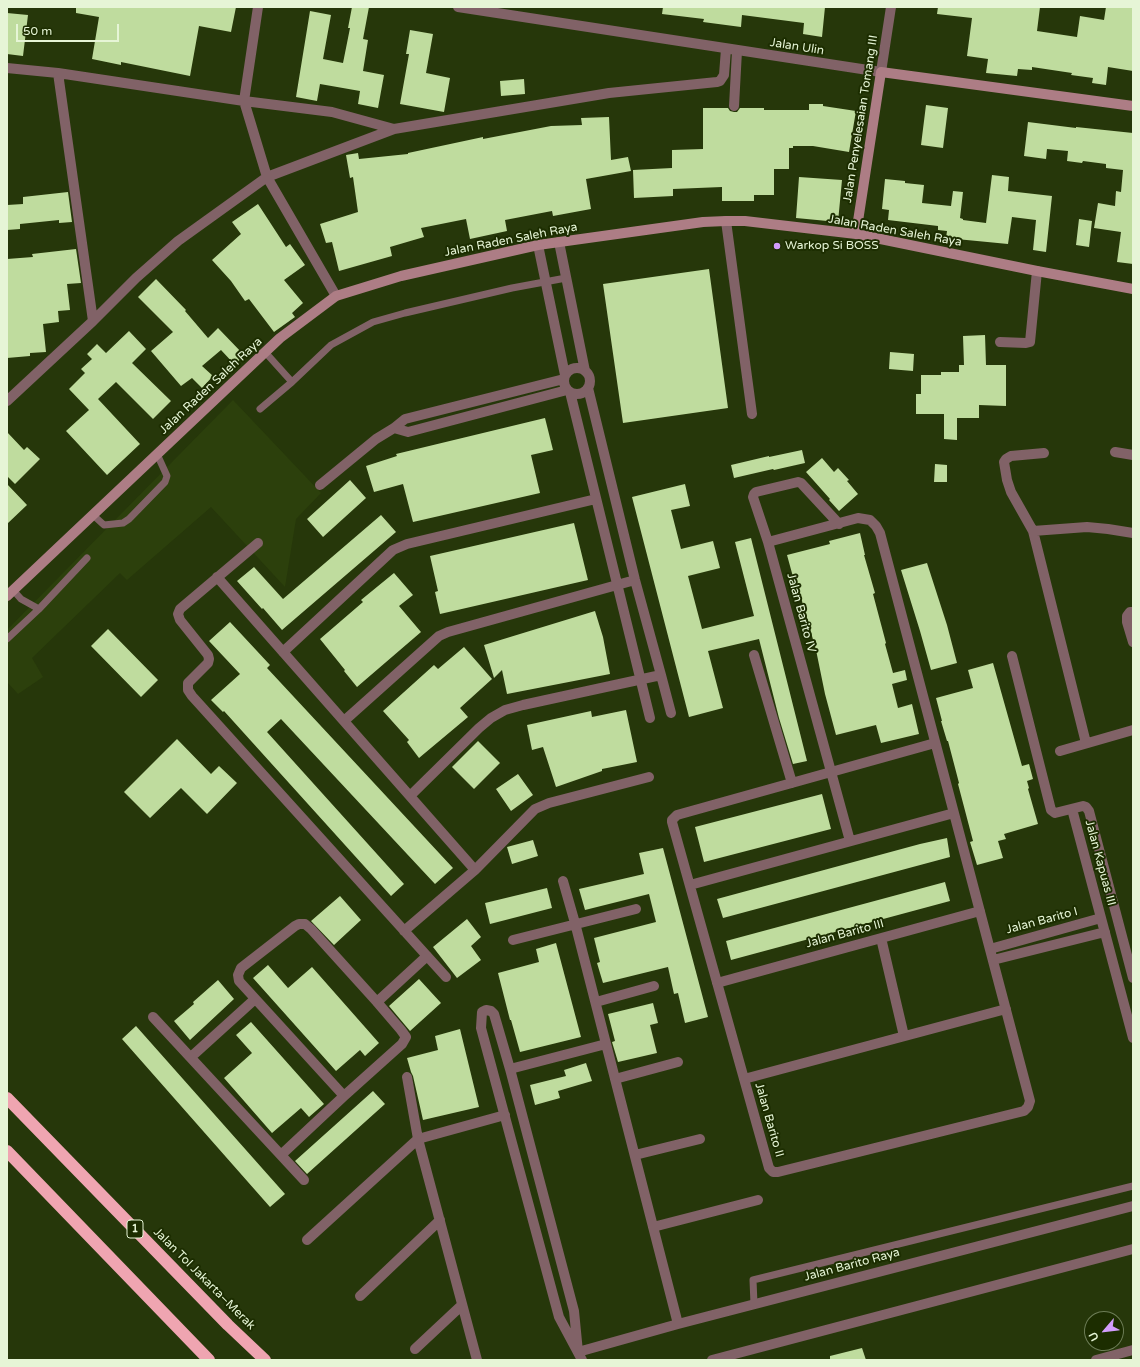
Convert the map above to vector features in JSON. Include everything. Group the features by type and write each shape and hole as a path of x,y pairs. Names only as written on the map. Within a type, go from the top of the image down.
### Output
{"highway":[{"name":"Jalan Tol Jakarta–Merak","path":"7,1098 265,1360"},
{"path":"7,1151 209,1360"}],"main road":[{"name":"Jalan Ulin","path":"881,72 1133,106"},
{"name":"Jalan Penyelesaian Tomang III","path":"856,234 881,72"},
{"name":"Jalan Raden Saleh Raya","path":"10,593 280,338 336,296 400,276 538,245 703,222 745,221 856,234 1133,289"}],"street":[{"path":"258,7 244,101 267,177 336,296"},
{"name":"Jalan Ulin","path":"458,7 881,72"},
{"name":"Jalan Penyelesaian Tomang III","path":"881,72 891,7"},
{"path":"7,401 136,278 178,241 267,177 394,129 609,93 717,82 720,81 724,75 726,49"},
{"path":"734,106 737,51"},
{"path":"7,68 332,112 394,129"},
{"path":"58,74 93,320"},
{"path":"726,221 752,414"},
{"path":"559,242 584,371"},
{"path":"538,245 564,377 564,385 568,391 596,499 650,718"},
{"path":"1000,342 1030,342 1038,271"},
{"path":"320,486 376,439 405,419 564,377 568,371 574,368 579,368 584,371 590,379 588,388 581,394 573,394 568,391 408,432 394,428"},
{"path":"588,388 635,580 671,713"},
{"path":"1115,452 1133,455"},
{"path":"1044,453 1011,456 1006,458 1004,462 1007,480 1012,492 1033,531 1086,743"},
{"name":"Jalan Barito IV","path":"839,524 801,483 798,482 756,492 754,494 753,497 768,542 850,841"},
{"path":"283,652 393,550 407,544 596,499"},
{"path":"744,1079 1006,1009 880,533 870,520 858,518 768,542"},
{"path":"1033,531 1087,527 1133,533"},
{"path":"258,543 182,606 178,612 180,620 208,655 209,659 208,663 188,683 190,693 446,977"},
{"path":"217,577 475,870"},
{"path":"344,721 439,636 448,632 635,580"},
{"path":"1133,612 1130,612 1127,616 1127,622 1133,642"},
{"path":"754,655 792,783 935,743"},
{"path":"1012,656 1051,810 1055,812 1072,809"},
{"path":"410,796 479,728 491,718 505,710 661,675"},
{"path":"1060,751 1133,730"},
{"path":"404,931 475,870 535,809 541,806 649,778"},
{"name":"Jalan Barito II","path":"792,783 678,815 673,818 672,822 769,1168 773,1172 778,1172 1024,1111 1028,1107 1030,1101 1006,1009"},
{"name":"Jalan Kapuas III","path":"1133,978 1089,811 1083,806 1072,809 1133,1038"},
{"path":"690,885 954,813"},
{"path":"563,881 596,1002 678,1324"},
{"path":"513,940 636,909"},
{"name":"Jalan Barito III","path":"717,983 980,911"},
{"name":"Jalan Barito I","path":"990,949 1101,918"},
{"path":"281,1155 402,1044 406,1037 377,1002 311,929 305,924 300,924 295,926 241,968 238,975 239,981 344,1096"},
{"path":"993,960 1105,932"},
{"path":"881,938 904,1036"},
{"path":"377,1002 428,956"},
{"path":"596,1002 654,986"},
{"path":"191,1057 255,999"},
{"path":"486,1010 491,1011 494,1014 510,1069 574,1311 580,1356 559,1318 481,1028 482,1012 486,1010"},
{"path":"153,1017 304,1180"},
{"path":"510,1069 606,1044"},
{"path":"615,1079 678,1062"},
{"path":"407,1077 418,1139 478,1360"},
{"path":"307,1240 418,1139 505,1115"},
{"path":"635,1155 700,1139"},
{"path":"653,1227 758,1200"},
{"name":"Jalan Barito Raya","path":"580,1356 678,1324 1133,1206"},
{"path":"360,1296 440,1220"},
{"path":"536,1231 551,1226"},
{"path":"712,1360 1133,1249"},
{"path":"416,1350 462,1305"},
{"path":"1096,1360 1115,1358 1133,1350"}],"lane":[{"path":"260,409 292,382 331,345 373,322 405,313 546,281 566,278"},
{"path":"265,352 292,382"},
{"path":"93,515 104,526 123,523 129,519 165,482 167,476 157,454"},
{"path":"7,639 39,609 87,558"},
{"path":"10,593 39,609"},
{"path":"754,1304 753,1280 1133,1186"}],"shaded area":[{"path":"233,400 321,493 296,519 285,587 211,507 127,580 120,573 32,658 43,677 18,694 7,682 7,630"}],"building":[{"path":"76,7 236,7 231,32 199,26 190,76 121,62 121,65 92,59 99,17 76,13"},
{"path":"352,7 369,7 363,39 368,40 363,71 384,75 378,108 358,104 360,91 320,84 317,101 296,97 310,11 331,15 323,59 343,63 350,28 348,28"},
{"path":"663,7 825,7 822,37 803,34 804,23 742,15 741,27 703,22 704,19 662,14"},
{"path":"938,7 1040,7 1037,31 1077,37 1080,16 1104,20 1106,7 1133,7 1133,71 1108,67 1106,85 1092,83 1093,78 1032,67 1032,70 1018,69 1017,76 986,73 988,59 967,56 972,18 937,14"},
{"path":"7,13 28,15 23,56 7,54"},
{"path":"410,30 433,34 426,73 450,78 444,112 400,104 409,54 406,54"},
{"path":"524,79 525,94 501,96 500,81"},
{"path":"809,104 823,104 823,106 856,111 849,152 813,146 793,146 793,148 789,148 789,169 774,169 774,195 754,195 754,201 722,201 722,187 673,189 673,196 634,198 633,170 672,168 672,150 703,149 703,108 728,108 730,111 734,112 737,112 740,108 764,108 764,110 809,110"},
{"path":"926,105 948,108 943,148 921,145"},
{"path":"609,117 611,160 628,157 631,171 586,179 591,209 553,216 552,211 505,220 507,231 470,239 466,219 421,228 424,237 390,247 392,256 339,271 332,242 326,243 320,224 358,212 353,177 350,178 346,155 358,153 359,159 408,154 483,137 483,139 551,126 582,125 581,118"},
{"path":"1028,122 1133,133 1133,264 1117,262 1121,232 1094,228 1098,203 1115,206 1116,191 1121,192 1123,170 1106,168 1106,164 1083,161 1082,163 1067,161 1068,151 1047,149 1046,159 1024,156"},
{"path":"992,175 1009,177 1008,191 1052,196 1046,252 1033,250 1036,220 1012,217 1008,244 946,238 947,231 938,230 938,226 888,220 889,210 882,209 885,179 905,181 905,183 924,185 922,203 951,206 953,191 963,192 960,218 963,220 986,223"},
{"path":"799,177 842,180 838,222 796,218"},
{"path":"68,192 72,222 59,223 59,220 20,224 20,229 7,230 7,205 23,204 23,197"},
{"path":"258,204 286,247 290,244 305,265 284,280 303,303 292,313 295,317 274,332 249,299 245,301 231,281 212,260 241,234 232,222"},
{"path":"1079,219 1092,221 1089,247 1076,245"},
{"path":"76,249 81,283 67,284 70,310 58,311 59,322 43,324 46,352 30,353 30,356 7,358 7,259 33,257 32,254"},
{"path":"709,269 728,408 623,423 603,284"},
{"path":"156,279 186,310 185,311 208,338 218,328 244,355 235,365 221,350 202,366 213,376 202,388 192,378 181,386 151,351 173,332 138,297"},
{"path":"129,331 146,349 132,363 171,401 153,419 116,382 98,399 140,444 107,475 66,431 89,410 69,389 85,373 81,369 92,359 87,354 97,344 106,353"},
{"path":"985,335 986,365 1006,365 1006,406 979,405 979,418 957,418 957,440 944,439 944,414 916,414 916,394 921,394 921,375 941,375 941,372 959,372 959,365 964,365 963,336"},
{"path":"890,352 914,354 913,371 889,369"},
{"path":"545,418 553,450 531,455 540,493 413,522 403,484 374,492 366,466 397,456 396,454"},
{"path":"7,432 24,450 27,447 40,459 15,484 7,476"},
{"path":"802,450 805,463 734,478 731,465"},
{"path":"822,458 834,472 838,468 849,480 847,481 858,494 839,511 806,472"},
{"path":"935,464 947,465 947,482 934,482"},
{"path":"350,480 366,498 323,537 307,519"},
{"path":"7,484 27,505 7,524"},
{"path":"685,484 690,506 671,510 681,549 713,541 720,568 688,576 702,629 754,616 735,542 751,538 807,761 793,764 779,718 759,639 708,651 723,708 689,717 632,497"},
{"path":"381,515 396,532 282,630 237,581 254,567 283,599"},
{"path":"574,523 588,580 440,614 435,592 438,591 430,556"},
{"path":"860,533 864,555 875,593 873,594 893,673 905,670 907,680 892,684 898,708 912,704 919,734 881,743 876,725 836,735 825,694 816,650 787,555 830,544 829,541"},
{"path":"927,563 947,625 957,663 931,670 901,570"},
{"path":"394,573 413,595 399,606 421,632 357,687 320,639 363,602 361,600"},
{"path":"595,611 603,637 610,674 507,694 502,670 494,678 484,645"},
{"path":"230,622 270,665 267,668 453,868 435,884 281,719 267,732 404,884 391,896 224,711 223,712 211,700 240,674 209,641"},
{"path":"108,629 158,680 141,697 91,646"},
{"path":"464,647 492,679 460,708 468,717 419,758 407,742 409,740 383,711 434,665 438,669"},
{"path":"993,663 1022,766 1029,764 1033,779 1027,781 1028,789 1038,824 1004,834 1006,839 998,841 1003,858 977,865 970,842 973,841 958,784 959,783 936,698 973,688 968,670"},
{"path":"626,710 637,762 602,769 602,771 556,787 543,747 532,750 527,725 591,711 592,717"},
{"path":"177,739 211,774 219,766 237,783 207,814 181,788 150,818 124,792"},
{"path":"478,741 500,763 474,789 452,767"},
{"path":"518,774 533,795 511,811 496,789"},
{"path":"822,794 831,829 704,862 695,827"},
{"path":"947,838 950,857 723,918 717,899 920,844"},
{"path":"533,840 538,856 512,864 507,847"},
{"path":"663,848 708,1017 685,1023 678,993 674,994 668,967 603,983 597,963 600,962 594,938 656,922 649,894 585,910 579,889 644,874 639,853"},
{"path":"945,882 950,901 731,960 726,941"},
{"path":"547,888 552,908 490,924 485,903"},
{"path":"340,896 361,920 334,945 311,921"},
{"path":"467,919 481,937 471,946 481,960 457,978 433,947"},
{"path":"556,943 581,1037 520,1052 498,973 539,962 536,949"},
{"path":"268,965 288,988 312,967 379,1043 365,1056 360,1050 336,1071 253,978"},
{"path":"419,979 441,1003 410,1031 389,1006"},
{"path":"218,980 234,999 190,1040 174,1021"},
{"path":"653,1003 658,1023 650,1025 657,1053 618,1062 612,1042 615,1041 608,1014"},
{"path":"251,1022 324,1104 309,1117 301,1108 272,1133 224,1078 252,1053 236,1035"},
{"path":"136,1026 285,1194 270,1207 122,1039"},
{"path":"460,1029 479,1107 423,1120 413,1076 407,1058 438,1050 435,1036"},
{"path":"586,1063 592,1081 558,1091 560,1098 535,1105 530,1085 566,1076 564,1070"},
{"path":"373,1091 385,1104 307,1174 295,1161"},
{"path":"862,1348 866,1360 830,1360 830,1356"}],"place":[{"name":"Warkop Si BOSS","path":"777,246"}]}
